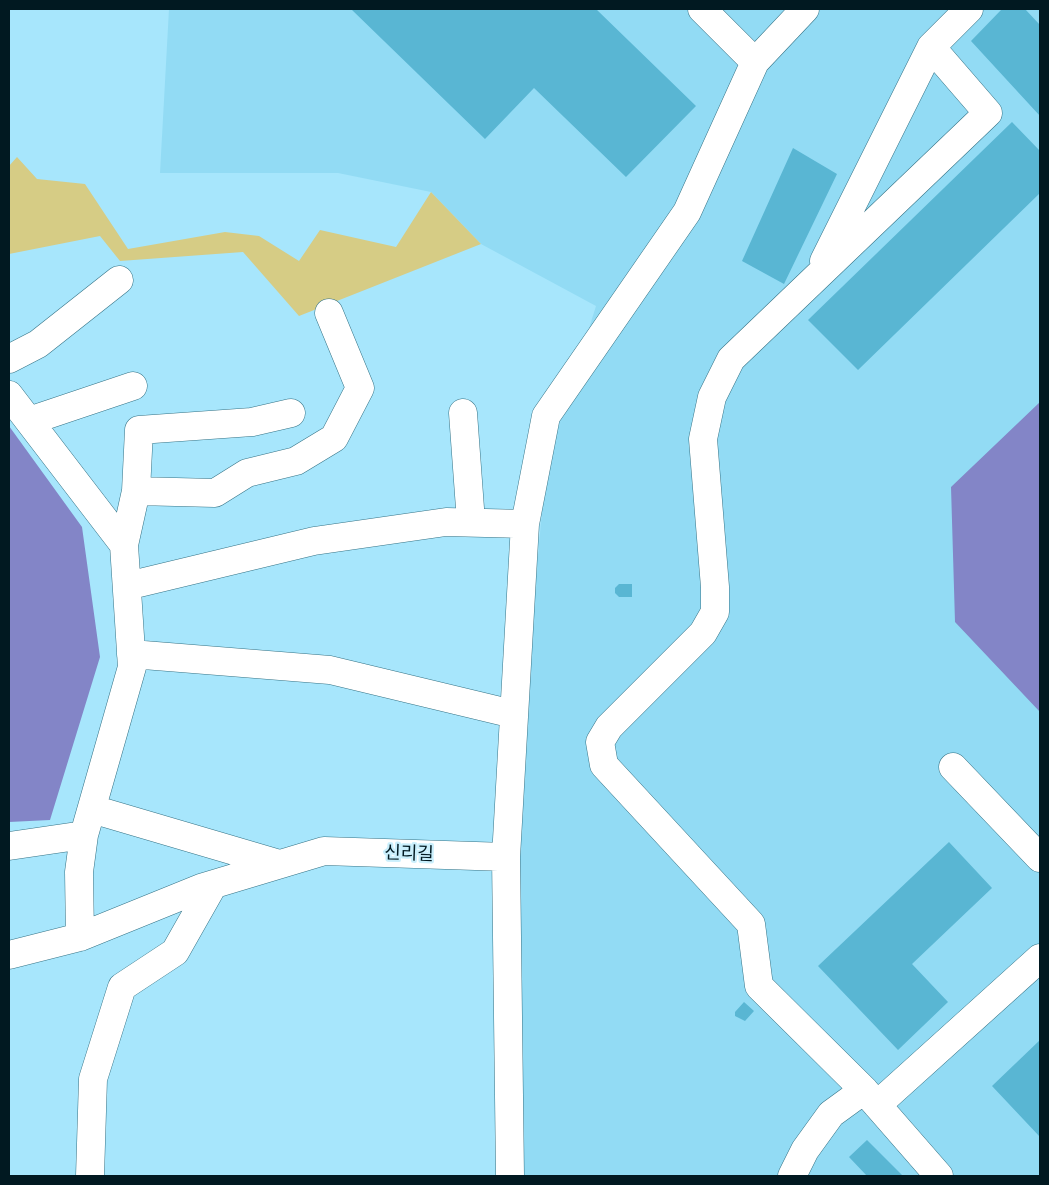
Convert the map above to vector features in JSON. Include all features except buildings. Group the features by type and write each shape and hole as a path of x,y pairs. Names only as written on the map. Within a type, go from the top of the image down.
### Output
{"street":[{"path":"702,9 755,62"},
{"path":"510,1176 506,857 525,524 546,416 687,212 755,62 805,9"},
{"path":"816,278 931,47 969,9"},
{"path":"931,47 988,113 731,359 712,397 702,439 715,587 715,612 703,634 609,727 600,742 604,764 751,924 759,986 871,1098 939,1176"},
{"path":"9,359 38,344 119,280"},
{"path":"136,491 215,493 247,473 296,461 334,438 360,388 329,313"},
{"path":"29,421 133,386"},
{"path":"9,395 124,545"},
{"path":"80,937 79,872 84,835 132,667 124,545 136,491 139,430 252,422 291,413"},
{"path":"463,413 470,522"},
{"path":"127,586 314,541 446,522 525,524"},
{"path":"131,654 330,670 513,714"},
{"path":"953,767 1040,858"},
{"path":"92,809 279,864"},
{"path":"9,846 84,835"},
{"name":"신리길","path":"9,955 80,937 213,885 324,851 506,857"},
{"path":"90,1176 93,1079 122,987 175,952 213,885"},
{"path":"792,1176 804,1150 832,1114 871,1098 1040,958"}],"shaded area":[{"path":"169,9 1040,9 1040,1176 509,1176 524,710 546,467 596,306 481,244 431,192 338,173 160,173"},
{"path":"17,157 37,179 85,184 128,249 225,232 259,236 299,261 320,230 396,247 431,192 481,244 299,316 243,252 120,261 100,236 9,254 9,166"},
{"path":"1040,402 1040,712 955,622 951,487"},
{"path":"9,426 82,527 100,657 50,820 9,822"}]}
